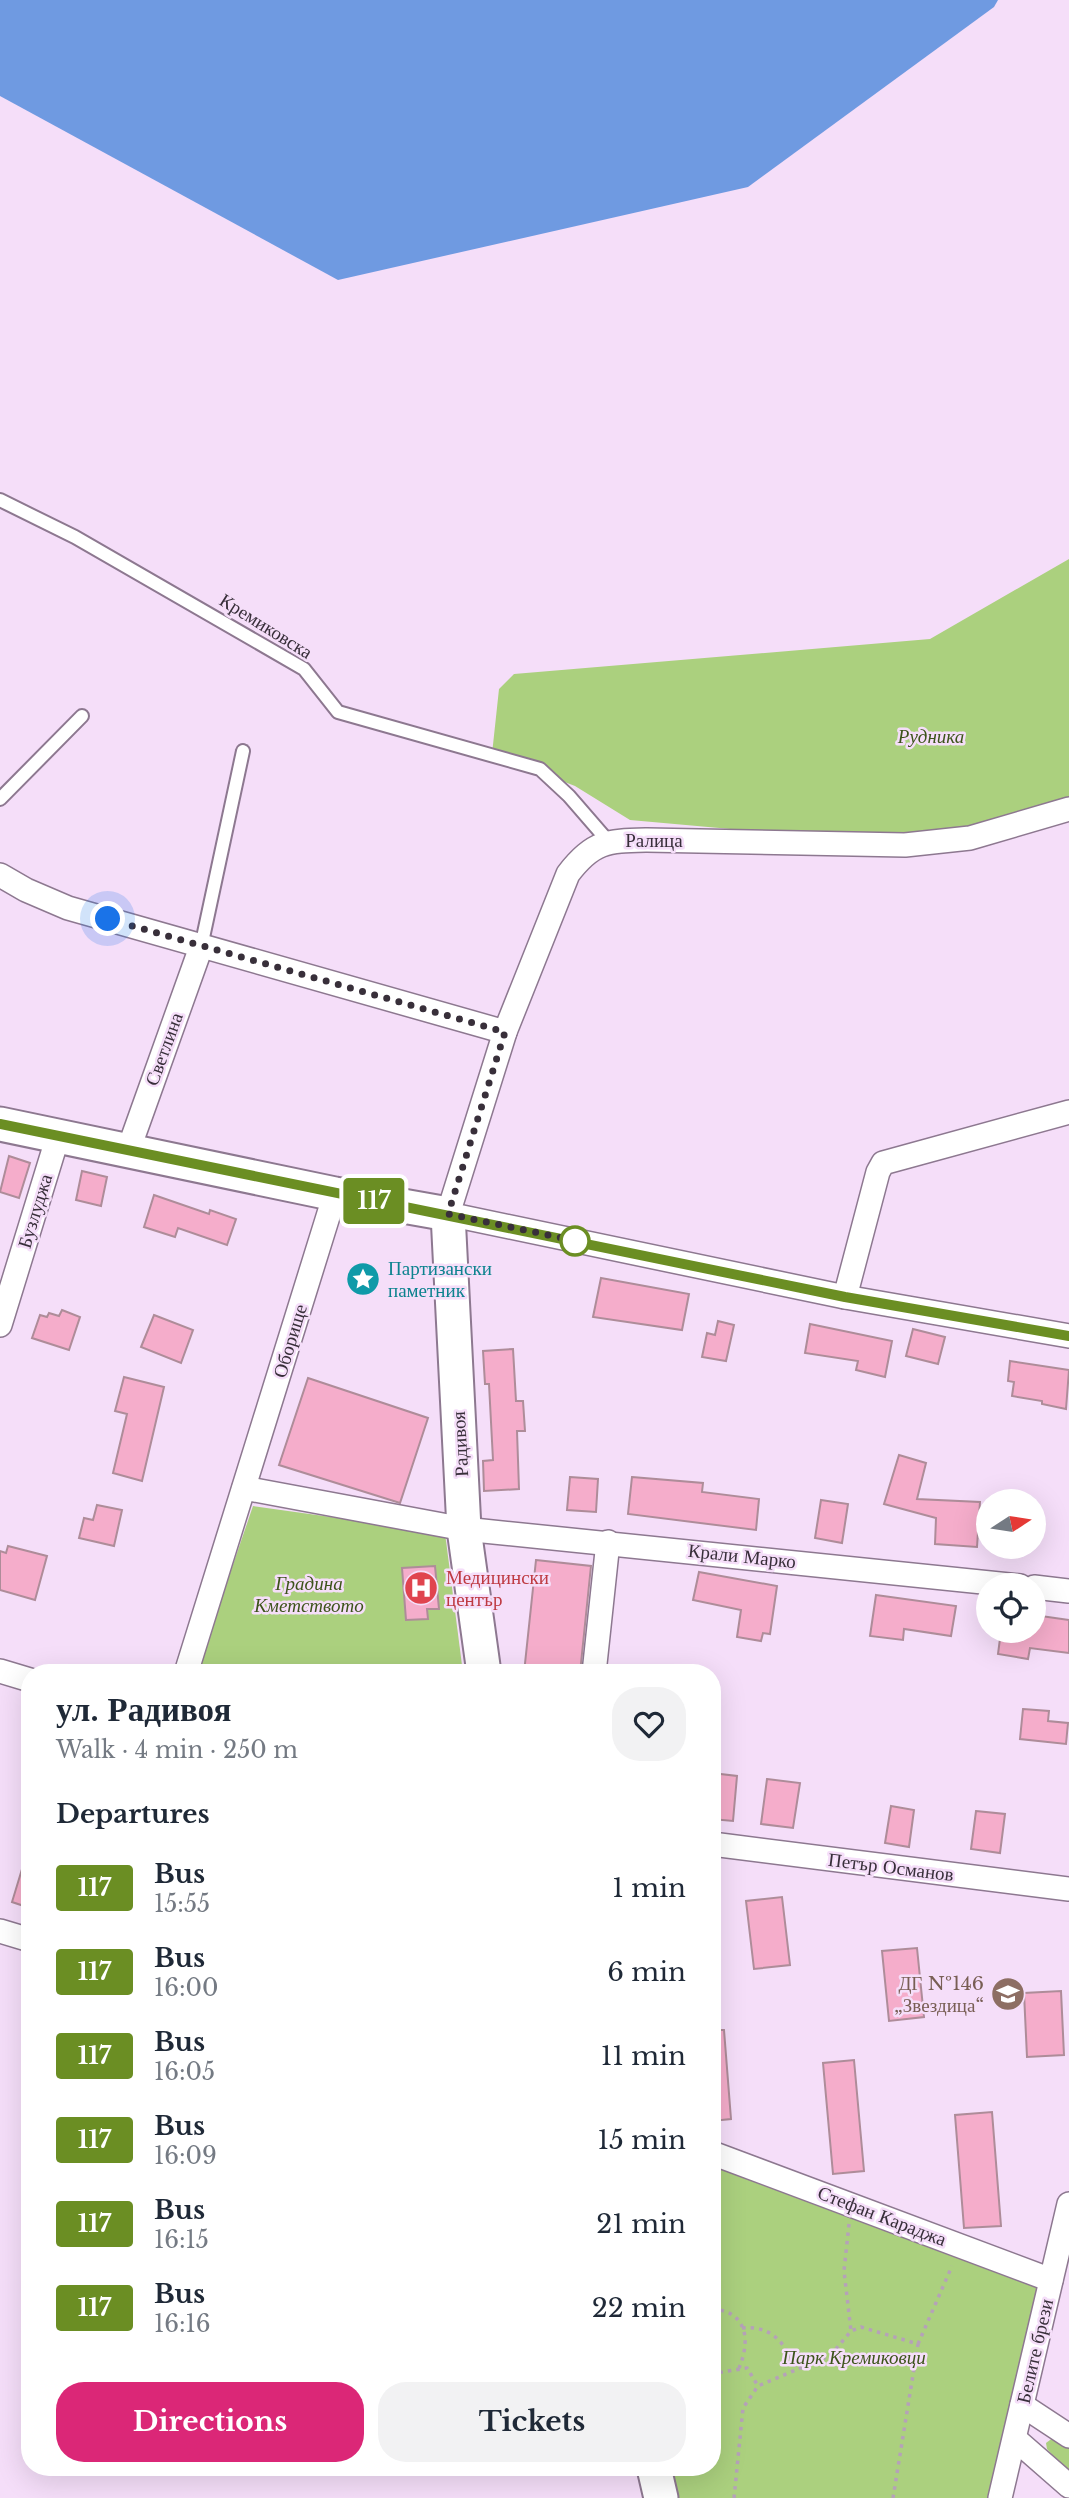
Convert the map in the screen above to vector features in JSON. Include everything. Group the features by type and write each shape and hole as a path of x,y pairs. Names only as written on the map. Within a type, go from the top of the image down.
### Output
{"street":[{"name":"Ралица","path":"448,1214 505,1032 568,874 585,852 608,841 905,845 970,838 1069,809"},
{"path":"0,875 26,890 68,908 505,1032"},
{"name":"Светлина","path":"128,1151 201,947"},
{"path":"845,1297 878,1171 883,1163 1069,1111"},
{"path":"0,1124 845,1297 1069,1336"},
{"name":"Бузлуджа","path":"0,1325 58,1136"},
{"name":"Оборище","path":"189,1664 335,1194"},
{"name":"Радивоя","path":"448,1214 464,1530 483,1664"},
{"path":"244,1488 464,1530"},
{"name":"Крали Марко","path":"464,1530 608,1542 976,1581"},
{"path":"595,1664 608,1542"},
{"path":"1046,1588 1069,1591"},
{"path":"0,1671 21,1677"},
{"name":"Петър Османов","path":"721,1845 1069,1889"},
{"path":"0,1931 21,1937"},
{"name":"Стефан Караджа","path":"721,2156 1051,2280"},
{"name":"Белите брези","path":"1000,2498 1069,2204"},
{"path":"1022,2405 1069,2436"},
{"path":"1015,2439 1069,2486"},
{"path":"656,2476 661,2498"}],"lane":[{"name":"Кремиковска","path":"0,500 75,537 304,669 338,712 540,769 569,796 608,841"},
{"path":"0,799 82,716"},
{"path":"201,947 243,751"}],"path":[{"path":"851,2205 844,2271 851,2331"},
{"path":"893,2498 918,2344 961,2246"},
{"path":"721,2310 731,2311 738,2317 742,2328 744,2356 739,2368"},
{"path":"742,2328 754,2327 774,2334 785,2346 797,2370"},
{"path":"734,2498 743,2408 758,2386 831,2355 851,2331 861,2327 918,2344"},
{"path":"721,2372 747,2368 758,2386"}],"green space":[{"name":"Рудника","path":"1069,559 1069,801 945,833 807,836 630,820 575,786 492,754 499,689 514,674 930,639"},
{"name":"Градина Кметството","path":"253,1506 445,1533 462,1664 199,1664"},
{"name":"Парк Кремиковци","path":"721,2156 1051,2280 1000,2498 661,2498 656,2476 721,2476"},
{"path":"1054,2437 1069,2443 1069,2474 1047,2449 1046,2443"}],"water":[{"path":"0,0 998,0 994,7 748,187 338,280 0,96"}],"building":[{"path":"9,1156 30,1163 19,1198 0,1192"},
{"path":"82,1171 107,1177 101,1206 76,1200"},
{"path":"154,1195 209,1214 210,1210 236,1219 227,1245 178,1228 175,1237 144,1227"},
{"path":"601,1278 689,1294 682,1330 593,1317"},
{"path":"62,1310 80,1317 69,1350 32,1338 40,1315 47,1317 49,1313 59,1316"},
{"path":"154,1315 193,1330 181,1363 141,1347"},
{"path":"718,1321 734,1325 726,1361 702,1357 707,1333 715,1335"},
{"path":"810,1324 892,1341 885,1377 856,1370 858,1361 805,1353"},
{"path":"913,1329 945,1337 938,1364 906,1356"},
{"path":"513,1349 516,1401 523,1401 525,1431 517,1431 519,1489 484,1491 483,1461 493,1460 489,1384 485,1384 483,1351"},
{"path":"1010,1361 1069,1370 1066,1409 1042,1404 1042,1401 1012,1396 1014,1382 1008,1381"},
{"path":"124,1377 164,1387 142,1481 113,1473 127,1414 115,1411"},
{"path":"308,1378 428,1418 400,1503 279,1465"},
{"path":"899,1455 926,1463 917,1499 976,1502 976,1547 935,1544 936,1518 884,1504"},
{"path":"570,1477 598,1479 596,1512 567,1510"},
{"path":"632,1477 703,1483 702,1492 759,1499 756,1530 628,1514"},
{"path":"821,1500 848,1504 842,1543 815,1538"},
{"path":"97,1505 122,1510 114,1546 79,1538 84,1518 93,1520"},
{"path":"8,1546 47,1556 35,1600 0,1590 0,1551 6,1553"},
{"path":"536,1560 591,1566 581,1664 525,1664"},
{"name":"Медицински център","path":"435,1566 439,1609 427,1609 428,1619 406,1620 402,1568"},
{"path":"699,1572 777,1586 770,1634 763,1633 761,1641 737,1637 741,1610 693,1600"},
{"path":"876,1595 956,1606 951,1636 904,1629 903,1640 870,1636"},
{"path":"1046,1617 1069,1620 1069,1653 1030,1648 1028,1659 998,1654 999,1643 1046,1643"},
{"path":"1023,1709 1049,1711 1048,1721 1068,1723 1066,1744 1020,1739"},
{"path":"721,1774 737,1776 733,1821 721,1820"},
{"path":"767,1779 800,1783 793,1828 761,1824"},
{"path":"891,1806 914,1810 909,1847 885,1843"},
{"path":"976,1811 1005,1814 1000,1853 971,1849"},
{"path":"21,1872 21,1905 12,1902"},
{"path":"782,1897 790,1965 754,1969 746,1901"},
{"path":"917,1948 924,2017 889,2021 882,1951"},
{"path":"1061,1991 1064,2055 1027,2057 1024,1993"},
{"path":"721,2030 724,2030 731,2119 721,2120"},
{"path":"854,2060 864,2171 833,2174 823,2063"},
{"path":"992,2112 1001,2226 964,2228 955,2115"}],"bus line":[{"name":"117","path":"0,1124 845,1297 1069,1336"}],"place":[{"name":"Партизански паметник","path":"363,1279"},
{"name":"Медицински център","path":"421,1588"},
{"name":"ДГ №146 „Звездица“","path":"1008,1994"}],"route":[{"path":"108,919 505,1032 448,1214 582,1242 575,1241"}]}
